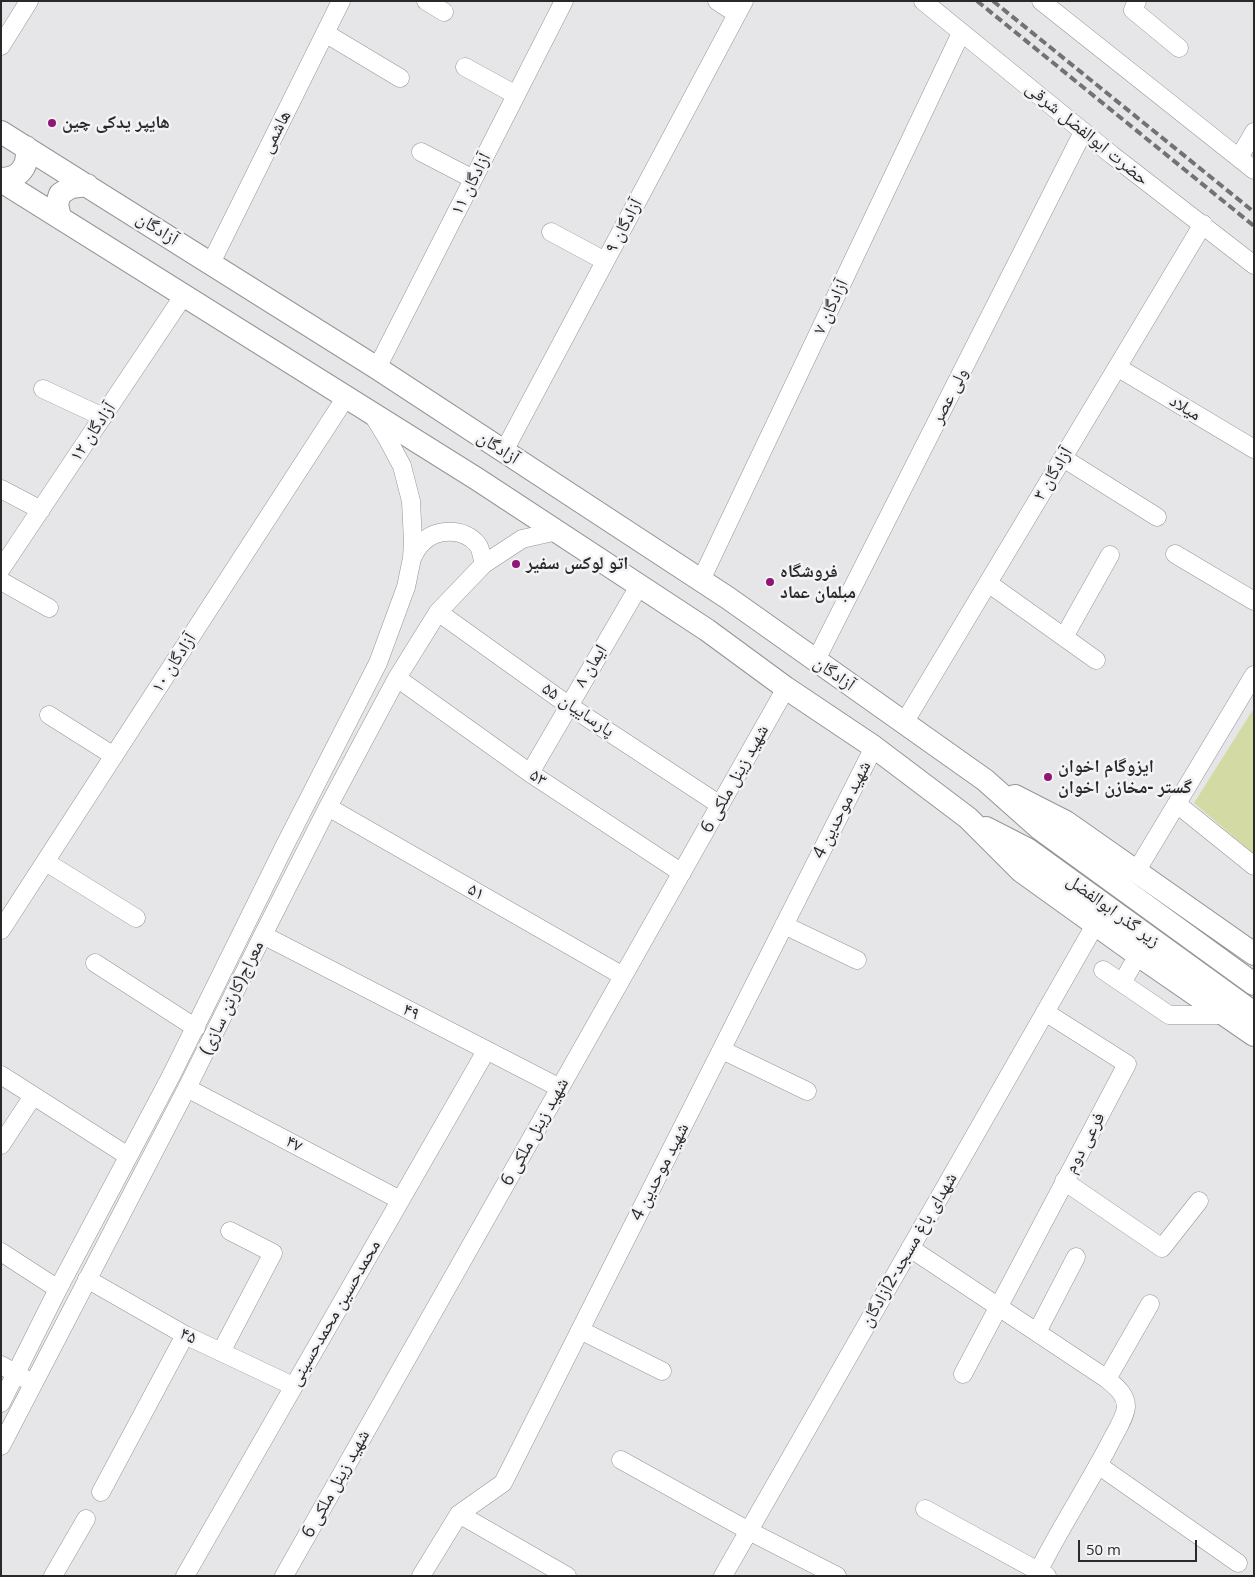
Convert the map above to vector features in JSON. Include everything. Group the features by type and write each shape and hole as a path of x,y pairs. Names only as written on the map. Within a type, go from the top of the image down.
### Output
{"main road":[{"name":"آزادگان","path":"1,132 378,368 701,580 985,780"},
{"path":"1,180 9,179 20,173 26,164 28,155 26,147"},
{"path":"1,180 477,479 707,630 786,688 874,747 968,818 1021,871 1138,956 1254,1035"},
{"path":"60,218 57,204 60,194 71,187 87,185"},
{"path":"985,780 1066,822 1137,870 1254,954"},
{"name":"زیر گذر ابوالفضل","path":"985,780 1039,828 1254,984"},
{"name":"زیر گذر ابوالفضل","path":"968,818 1028,849 1254,1012"}],"street":[{"path":"1,46 29,1"},
{"name":"هاشمی","path":"211,263 341,1"},
{"path":"426,1 444,12"},
{"name":"۱۱ آزادگان","path":"378,368 564,1"},
{"path":"717,1 741,8"},
{"name":"حضرت ابوالفضل شرقی","path":"923,1 1083,132 1254,265"},
{"path":"1041,1 1254,170"},
{"path":"1137,1 1133,10 1179,48"},
{"name":"۹ آزادگان","path":"504,451 741,8"},
{"path":"325,33 400,78"},
{"name":"۷ آزادگان","path":"701,580 961,33"},
{"path":"465,67 516,95"},
{"name":"ولی عصر","path":"816,660 1083,132"},
{"path":"1238,158 1254,132"},
{"path":"421,152 473,179"},
{"name":"۳ آزادگان","path":"904,723 1203,224"},
{"path":"551,232 605,261"},
{"name":"۱۲ آزادگان","path":"1,569 184,295"},
{"name":"میلاد","path":"1117,367 1254,449"},
{"path":"44,389 103,417"},
{"name":"۱۰ آزادگان","path":"2,928 346,397"},
{"path":"371,413 402,466 411,501 412,558"},
{"path":"1063,458 1157,517"},
{"path":"1,489 41,510"},
{"path":"412,558 421,544 434,534 450,531 466,535 478,545 484,564"},
{"name":"معراج(کارتن سازی)","path":"1,1446 187,1088 328,807 397,678 438,612 484,564 522,539 557,532"},
{"path":"1175,554 1254,600"},
{"path":"1064,637 1110,555"},
{"name":"معراج(کارتن سازی)","path":"1,1403 58,1289 196,1028 285,845 378,663 406,587 412,558"},
{"path":"1,581 49,608"},
{"path":"988,583 1096,660"},
{"name":"۸ ایمان","path":"530,773 639,586"},
{"name":"پارساییان ۵۵","path":"438,612 568,705 720,805"},
{"path":"1137,870 1254,675"},
{"name":"۵۳","path":"397,678 530,773 682,873"},
{"name":"6 شهید زینل ملکی","path":"284,1576 786,688"},
{"path":"49,715 114,756"},
{"name":"4 شهید موحدین","path":"421,1576 459,1514 503,1483 874,747"},
{"path":"1177,804 1254,866"},
{"name":"۵۱","path":"328,807 623,976"},
{"path":"46,862 136,918"},
{"path":"784,925 857,960"},
{"name":"شهدای‌ باغ مسجد-2آزادگان","path":"723,1576 1096,925"},
{"name":"۴۹","path":"263,934 560,1088"},
{"path":"1122,983 1138,956"},
{"path":"95,963 196,1028"},
{"path":"1103,970 1169,1015 1226,1015"},
{"name":"فرعی دوم","path":"963,1374 1127,1064 1046,1012"},
{"name":"محمدحسین محمدحسینی","path":"185,1576 486,1050"},
{"path":"722,1050 807,1091"},
{"path":"1,1076 128,1156"},
{"name":"۴۷","path":"187,1088 400,1200"},
{"path":"1,1145 33,1096"},
{"path":"1064,1181 1162,1248 1199,1201"},
{"path":"221,1352 273,1253 230,1231"},
{"path":"910,1248 1107,1379 1120,1390 1125,1400 1126,1409 1040,1574 925,1509"},
{"path":"1,1252 58,1289"},
{"path":"1037,1332 1076,1257"},
{"name":"۴۵","path":"87,1279 185,1335 293,1386"},
{"path":"1107,1379 1150,1304"},
{"path":"580,1330 662,1371"},
{"path":"102,1492 185,1335"},
{"path":"1,1365 34,1384"},
{"path":"621,1460 749,1531 837,1576"},
{"path":"1098,1465 1238,1563"},
{"path":"459,1514 566,1576"},
{"path":"53,1576 86,1518"}],"green space":[{"path":"1254,708 1254,854 1194,803"}],"railway":[{"path":"977,1 1254,226"},
{"path":"993,1 1254,212"}],"place":[{"name":"هایپر یدکی چین","path":"52,123"},
{"name":"اتو لوکس سفیر","path":"516,564"},
{"name":"فروشگاه مبلمان عماد","path":"770,582"},
{"name":"ایزوگام اخوان گستر -مخازن اخوان","path":"1048,777"}]}
